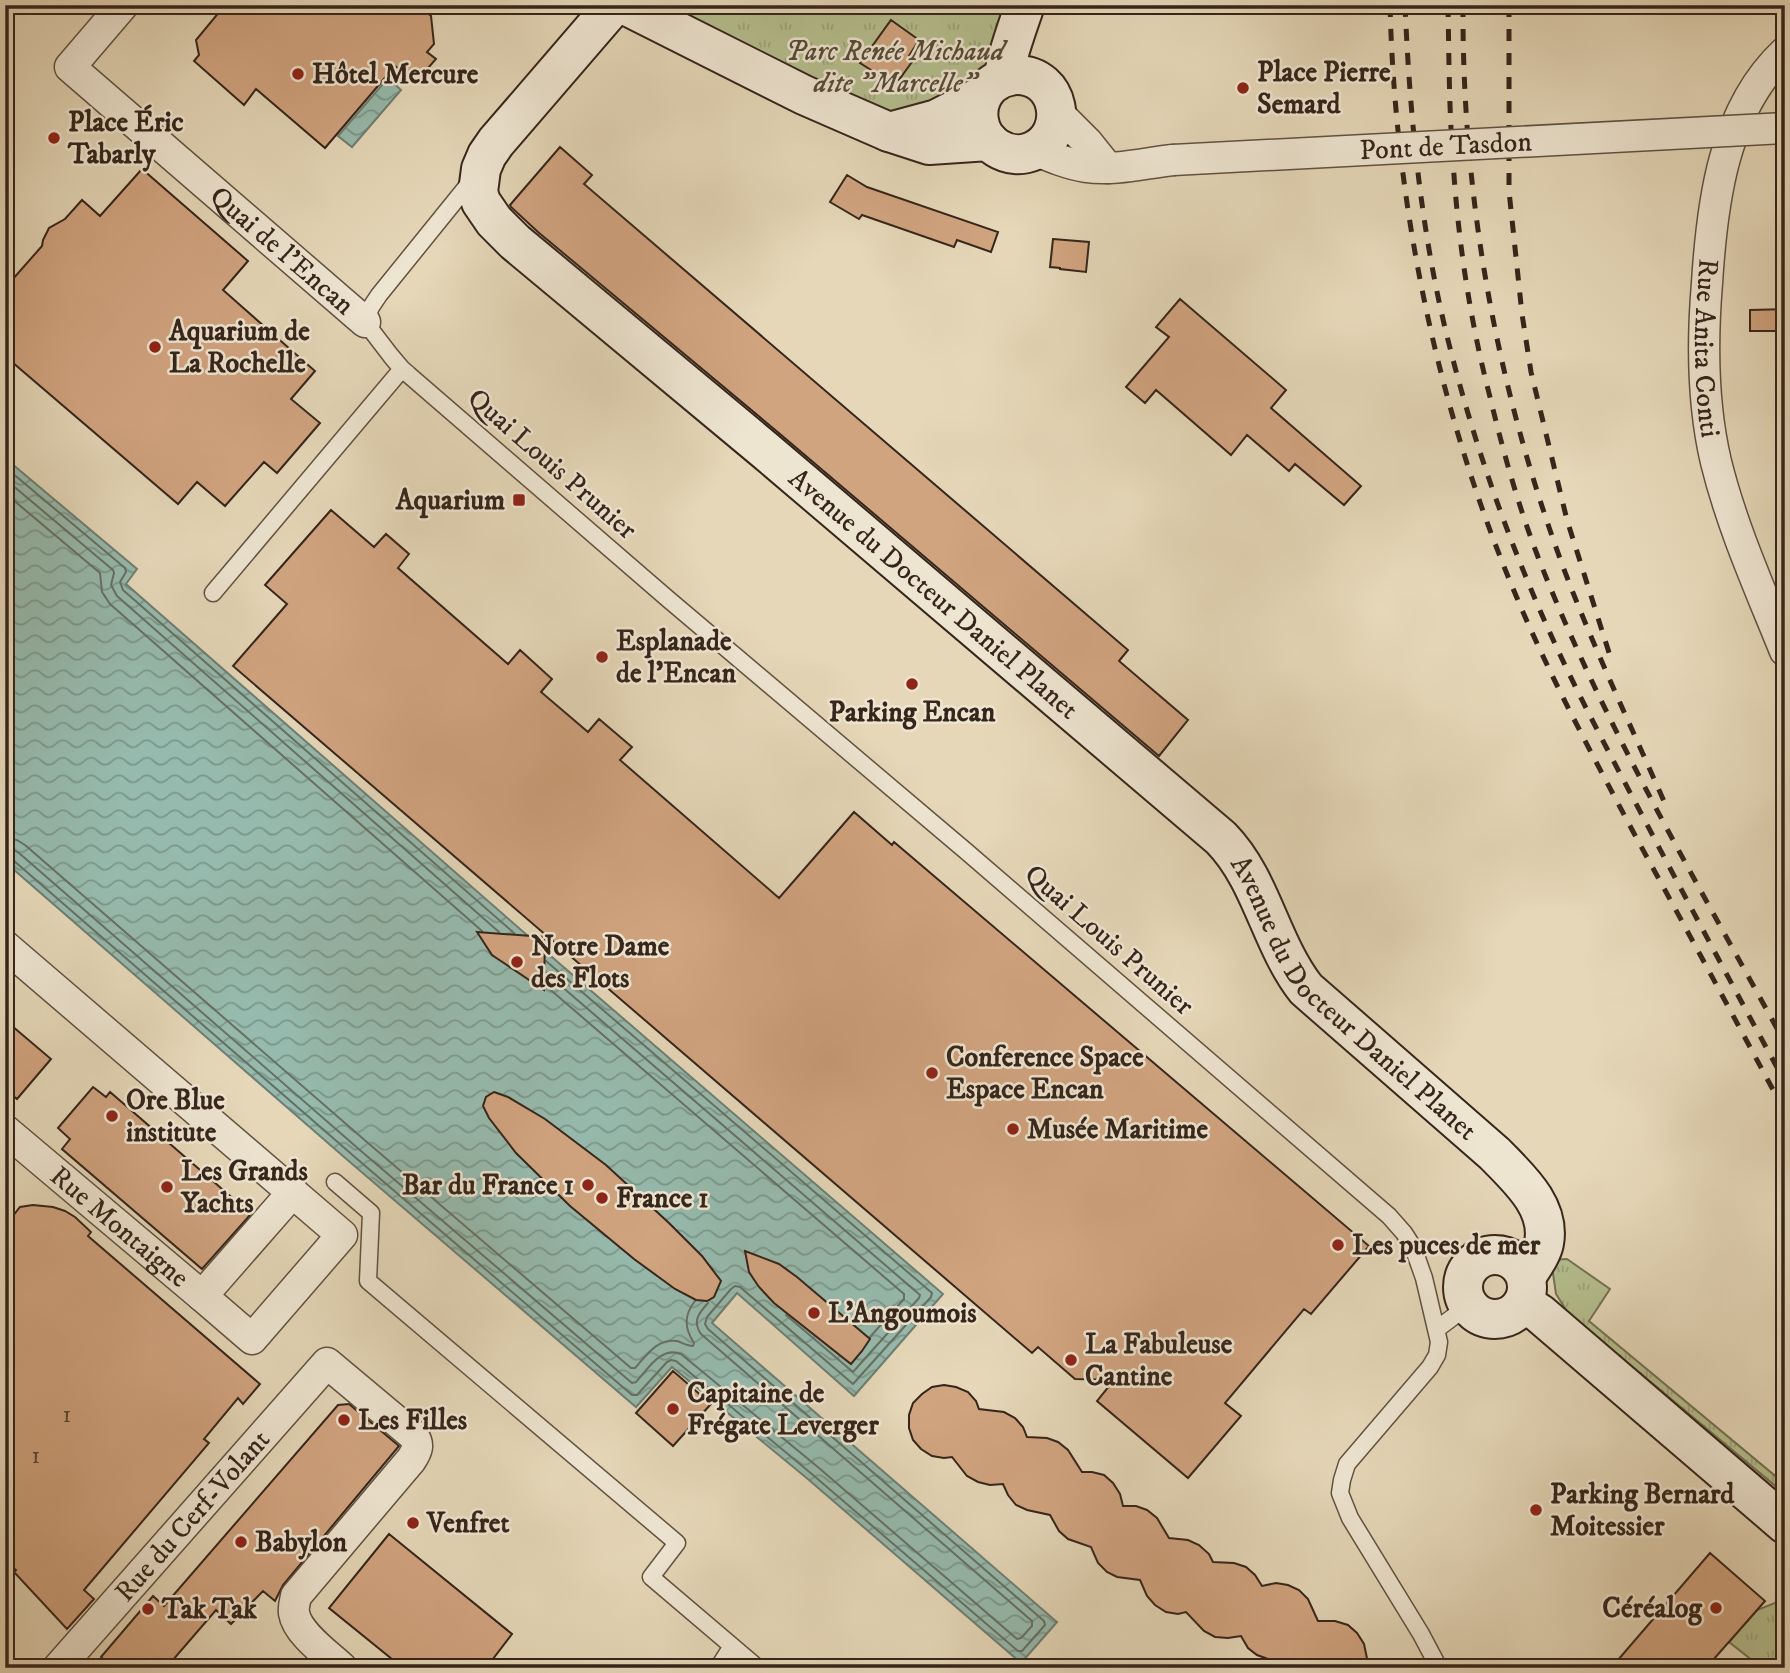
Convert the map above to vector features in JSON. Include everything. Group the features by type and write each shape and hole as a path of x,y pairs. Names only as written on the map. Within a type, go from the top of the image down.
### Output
{"street":[{"name":"Quai de l'Encan","path":"123,5 70,67 365,322"},
{"path":"481,169 496,142 614,5"},
{"path":"625,5 804,95 889,132 929,145 989,141"},
{"path":"1026,5 1051,98 1055,128 1047,141 1022,154 998,149 989,141 978,120 978,108 992,87 1026,5"},
{"name":"Rue Anita Conti","path":"1785,52 1763,76 1750,97 1727,151 1716,197 1708,259 1704,365 1707,408 1716,461 1734,524 1785,651"},
{"path":"889,132 937,119 1016,75 1031,77 1108,168"},
{"name":"Pont de Tasdon","path":"1034,150 1087,167 1108,168 1173,160 1785,128"},
{"name":"Avenue du Docteur Daniel Planet","path":"481,169 478,192 481,202 494,221 515,242 787,469 1235,852 1306,989 1495,1154 1536,1201 1545,1230 1544,1245 1518,1279"},
{"path":"5,946 293,1192 202,1296"},
{"name":"Rue Montaigne","path":"5,1130 252,1339 342,1235 293,1192"},
{"path":"1518,1279 1516,1312 1506,1317 1484,1317 1469,1307 1465,1299 1463,1290 1467,1273 1482,1257 1493,1255 1518,1279 1539,1313 1785,1524"},
{"name":"Rue du Cerf-Volant","path":"58,1668 327,1363 413,1435 418,1447 411,1460 296,1596 293,1609 296,1621 342,1668"}],"lane":[{"path":"365,322 379,295 481,169"},
{"name":"Quai Louis Prunier","path":"365,322 384,349 407,373 978,861 1389,1216 1404,1233 1413,1247 1424,1278 1437,1329 1437,1355 1430,1367 1347,1464 1340,1493 1349,1518 1439,1668"},
{"path":"213,593 407,373"},
{"path":"335,1182 371,1213 369,1281 677,1543 651,1577 758,1668"},
{"path":"1437,1329 1461,1311 1465,1299"},
{"path":"718,1668 732,1646"}],"green space":[{"name":"Parc Renée Michaud dite \"Marcelle\"","path":"625,5 1025,5 1002,78 889,132"},
{"path":"1567,1259 1610,1289 1589,1321 1785,1484 1785,1494 1568,1313 1556,1294 1551,1260"},
{"path":"1785,1599 1785,1668 1762,1668 1729,1642 1757,1610"}],"water":[{"path":"388,78 401,90 352,147 338,136"},
{"path":"5,458 137,569 126,584 560,964 943,1294 854,1396 737,1293 712,1323 1057,1622 1021,1663 809,1480 672,1367 636,1407 5,862"}],"building":[{"name":"Hôtel Mercure","path":"225,5 419,5 431,16 434,44 427,52 436,59 415,83 395,66 325,148 256,89 244,105 194,61 199,55 196,40"},
{"path":"891,20 919,40 909,56 914,59 899,80 893,76 890,80 882,77 860,63"},
{"path":"560,147 592,175 584,184 1128,650 1119,661 1188,720 1159,756 511,207"},
{"name":"Aquarium de La Rochelle","path":"142,169 248,261 223,290 315,371 291,399 320,423 277,473 264,462 225,506 197,482 178,504 5,356 5,288 42,246 49,228 65,219 82,200 100,216"},
{"path":"847,175 867,187 998,232 991,252 957,240 954,247 862,215 859,219 830,202"},
{"path":"1053,239 1089,242 1086,272 1050,267"},
{"path":"1180,299 1286,390 1271,408 1361,486 1344,505 1295,464 1289,471 1247,435 1231,455 1156,390 1145,403 1126,387 1169,337 1156,327"},
{"path":"1785,309 1785,331 1750,331 1750,310"},
{"name":"Conference Space Espace Encan","path":"331,510 374,547 386,534 409,554 398,568 508,664 520,650 552,679 541,692 588,732 599,719 632,747 620,760 779,898 854,812 892,845 894,842 1369,1246 1311,1314 1304,1309 1225,1403 1241,1416 1188,1478 1097,1401 1114,1380 1075,1379 1038,1347 1032,1353 233,666 287,604 265,585"},
{"path":"477,932 545,937 544,990 492,955"},
{"path":"5,1020 51,1059 17,1099 5,1089"},
{"name":"Les Grands Yachts","path":"93,1087 106,1097 110,1092 251,1214 202,1269 62,1149 70,1139 58,1128"},
{"name":"France 1","path":"494,1092 508,1097 545,1119 606,1165 669,1223 702,1256 721,1281 714,1297 707,1301 696,1300 675,1289 570,1206 516,1153 489,1118 483,1106 486,1097"},
{"path":"20,1207 53,1207 75,1217 91,1232 88,1236 260,1384 243,1404 238,1398 204,1439 209,1443 84,1590 94,1599 67,1629 5,1561 5,1226"},
{"name":"L'Angoumois","path":"745,1251 779,1264 870,1339 851,1364 774,1303 749,1272"},
{"name":"Capitaine de Frégate Leverger","path":"673,1371 711,1404 673,1446 636,1413"},
{"path":"944,1385 968,1392 979,1409 1004,1412 1015,1418 1027,1437 1047,1438 1058,1442 1068,1450 1082,1472 1104,1475 1113,1483 1123,1506 1136,1506 1157,1518 1169,1538 1188,1540 1199,1545 1213,1562 1234,1563 1246,1567 1262,1586 1276,1583 1299,1590 1308,1599 1318,1621 1335,1621 1348,1625 1357,1633 1364,1644 1369,1668 1291,1668 1288,1661 1257,1655 1248,1648 1241,1636 1215,1637 1204,1631 1186,1612 1166,1612 1155,1605 1147,1596 1140,1580 1117,1577 1107,1572 1098,1563 1091,1547 1068,1539 1059,1531 1050,1515 1016,1505 1003,1484 990,1485 967,1476 952,1457 932,1456 921,1449 913,1440 909,1428 913,1403 932,1387"},
{"path":"349,1404 399,1446 283,1585 275,1601 263,1591 231,1624 216,1610 166,1668 113,1668 101,1657 153,1596 164,1606 338,1405"},
{"path":"389,1534 512,1634 486,1668 403,1668 329,1608"},
{"path":"1710,1553 1765,1601 1706,1668 1611,1668"}],"railway":[{"path":"1390,5 1401,156 1426,308 1443,382 1489,528 1530,629 1574,720 1785,1112"},
{"path":"1405,5 1418,176 1439,303 1458,380 1504,521 1546,624 1603,741 1785,1082"},
{"path":"1448,5 1452,142 1466,280 1483,368 1524,518 1564,620 1622,743 1785,1043"},
{"path":"1463,5 1464,78 1477,222 1488,293 1520,434 1565,572 1666,806"},
{"path":"1509,5 1509,191 1531,372 1567,520 1611,659"}],"place":[{"name":"Hôtel Mercure","path":"298,74"},
{"name":"Place Pierre Semard","path":"1243,88"},
{"name":"Place Éric Tabarly","path":"54,138"},
{"name":"Aquarium de La Rochelle","path":"155,347"},
{"name":"Aquarium","path":"519,500"},
{"name":"Esplanade de l’Encan","path":"602,657"},
{"name":"Parking Encan","path":"912,684"},
{"name":"Notre Dame des Flots","path":"517,962"},
{"name":"Conference Space Espace Encan","path":"932,1073"},
{"name":"Ore Blue institute","path":"112,1116"},
{"name":"Musée Maritime","path":"1013,1129"},
{"name":"Bar du France 1","path":"588,1185"},
{"name":"Les Grands Yachts","path":"167,1187"},
{"name":"France 1","path":"602,1198"},
{"name":"Les puces de mer","path":"1338,1245"},
{"name":"L'Angoumois","path":"814,1313"},
{"name":"La Fabuleuse Cantine","path":"1071,1360"},
{"name":"Capitaine de Frégate Leverger","path":"673,1409"},
{"name":"Les Filles","path":"344,1420"},
{"name":"Parking Bernard Moitessier","path":"1536,1510"},
{"name":"Venfret","path":"413,1523"},
{"name":"Babylon","path":"241,1542"},
{"name":"Céréalog","path":"1716,1608"},
{"name":"Tak Tak","path":"148,1609"}]}
